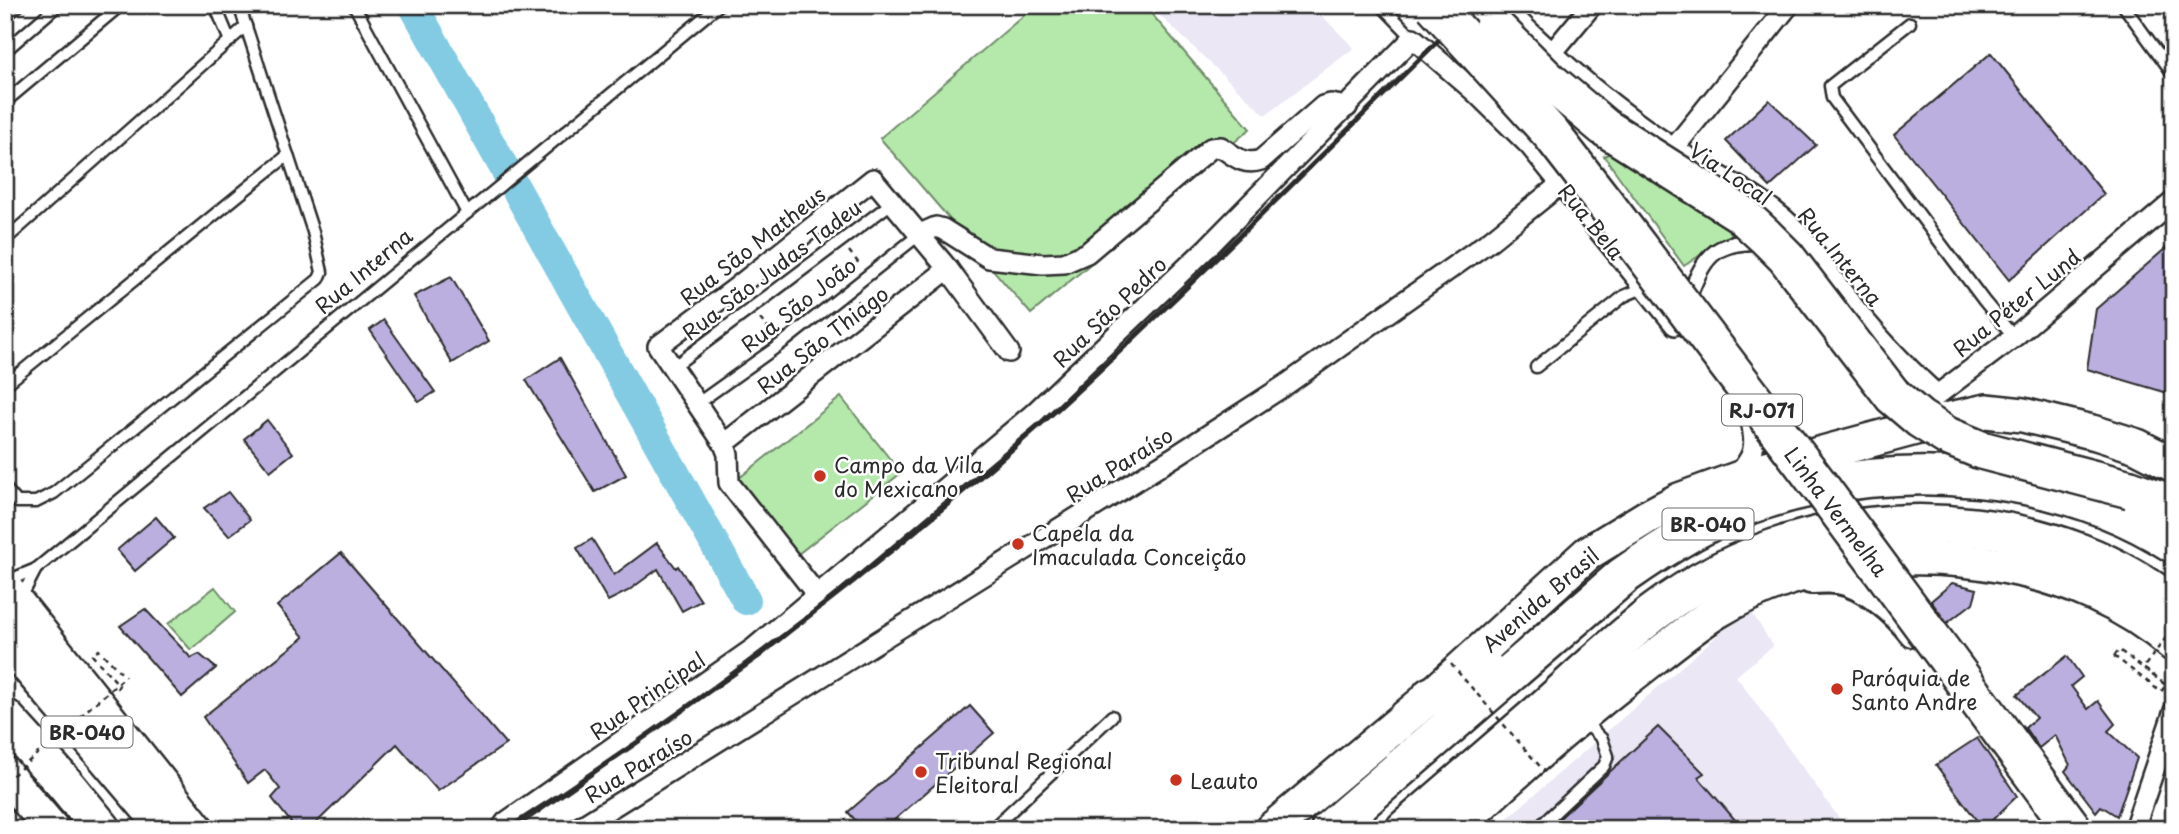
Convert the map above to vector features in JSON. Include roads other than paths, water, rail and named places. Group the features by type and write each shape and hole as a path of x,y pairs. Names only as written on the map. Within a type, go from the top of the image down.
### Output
{"highway":[{"name":"Linha Vermelha","path":"1434,5 1552,135 1594,189 1819,485 2073,829"},
{"name":"Linha Vermelha","path":"1457,5 1572,137 1606,181 1892,561 2088,829"},
{"path":"1474,5 1548,79 1604,127 1741,215 1765,236 1793,265 1893,396 1920,419 1947,436 1981,450 2130,489 2174,506"},
{"name":"Avenida Brasil","path":"1272,829 1431,696 1588,553 1657,511 1733,480 1821,453 1986,411 2005,412 2126,442 2174,465"},
{"name":"Avenida Brasil","path":"1330,829 1623,576 1704,525 1766,499 1844,481 1921,475 1968,477 2059,494 2141,526 2174,544"},
{"name":"BR-040","path":"1405,829 1654,613 1720,571 1756,555 1816,535 1855,528 1925,523 1996,529 2070,549 2111,566 2144,584 2174,606"},
{"path":"1431,696 1450,694 1601,572 1704,525"},
{"path":"1455,829 1512,775 1695,626 1737,601 1784,580 1816,570 1880,558 1947,558 2016,568 2049,578 2135,614 2174,645"},
{"path":"9,596 34,643 71,672 197,829"},
{"name":"BR-040","path":"5,637 169,829"},
{"name":"BR-040","path":"5,718 102,829"},
{"path":"5,774 52,829"}],"street":[{"name":"Via Local","path":"1486,5 1538,59 1609,120 1748,209 1785,243 1829,295 1900,390 1930,400"},
{"name":"Rua Interna","path":"1502,5 1552,53 1612,103 1674,148 1739,186 1784,220 1805,241 1864,320 1913,374 1930,400"},
{"path":"1552,53 1592,5"},
{"path":"1674,148 1789,5"},
{"name":"Rua São Pedro","path":"817,595 1041,407 1152,302 1413,38"},
{"name":"Rua Bela","path":"1413,38 1475,92 1530,146 1751,421 1767,436 1780,443 1821,453"},
{"path":"920,234 936,227 989,258 1043,264 1064,263 1087,253 1211,148 1221,147 1244,163 1253,163 1261,160 1323,106 1331,104 1347,107"},
{"name":"Rua São Matheus","path":"673,367 658,346 873,179 893,202"},
{"name":"Rua Paraíso","path":"577,829 1287,384 1491,240 1562,183"},
{"name":"Rua Péter Lund","path":"1886,437 2014,337 2174,201"},
{"path":"893,202 1009,352"},
{"path":"1677,327 1701,268 1718,250 1740,242 1797,245 1805,241"},
{"name":"Rua São Thiago","path":"724,444 948,270"},
{"path":"673,367 724,444 728,454 729,483 817,595"},
{"path":"1733,480 1755,448 1751,421"},
{"path":"1784,580 1840,582 1870,595 1901,620 2060,829"},
{"name":"Rua Principal","path":"501,829 506,822 754,648 817,595"},
{"path":"2134,829 2174,711"}],"lane":[{"path":"5,51 58,5"},
{"path":"5,102 121,5"},
{"path":"215,5 230,41"},
{"path":"5,488 17,502 36,502 54,493 318,279 322,272 313,232 239,5"},
{"path":"354,5 467,213"},
{"name":"Rua Interna","path":"9,596 36,569 719,5"},
{"path":"1381,5 1413,38"},
{"path":"2123,5 2174,75"},
{"path":"1910,23 1830,86 1832,98 2014,337"},
{"path":"5,240 246,26"},
{"path":"5,385 288,155"},
{"name":"Rua São Judas Tadeu","path":"673,367 893,202"},
{"name":"Rua São João","path":"698,403 785,341 920,234"},
{"path":"1536,367 1624,296 1645,287"},
{"name":"Rua Interna","path":"9,596 36,569"},
{"path":"992,829 1112,716"},
{"path":"1537,829 1604,766 1608,756 1602,739 1591,728 1570,726"}],"waterway":[{"path":"413,5 746,600"}],"railway":[{"path":"507,829 650,734 719,684 855,580 987,471 1154,319 1474,5"}],"place":[{"name":"Campo da Vila do Mexicano","path":"820,476"},
{"name":"Capela da Imaculada Conceição","path":"1018,544"},
{"name":"Paróquia de Santo Andre","path":"1837,689"},
{"name":"Tribunal Regional Eleitoral","path":"921,772"},
{"name":"Leauto","path":"1176,780"}]}
